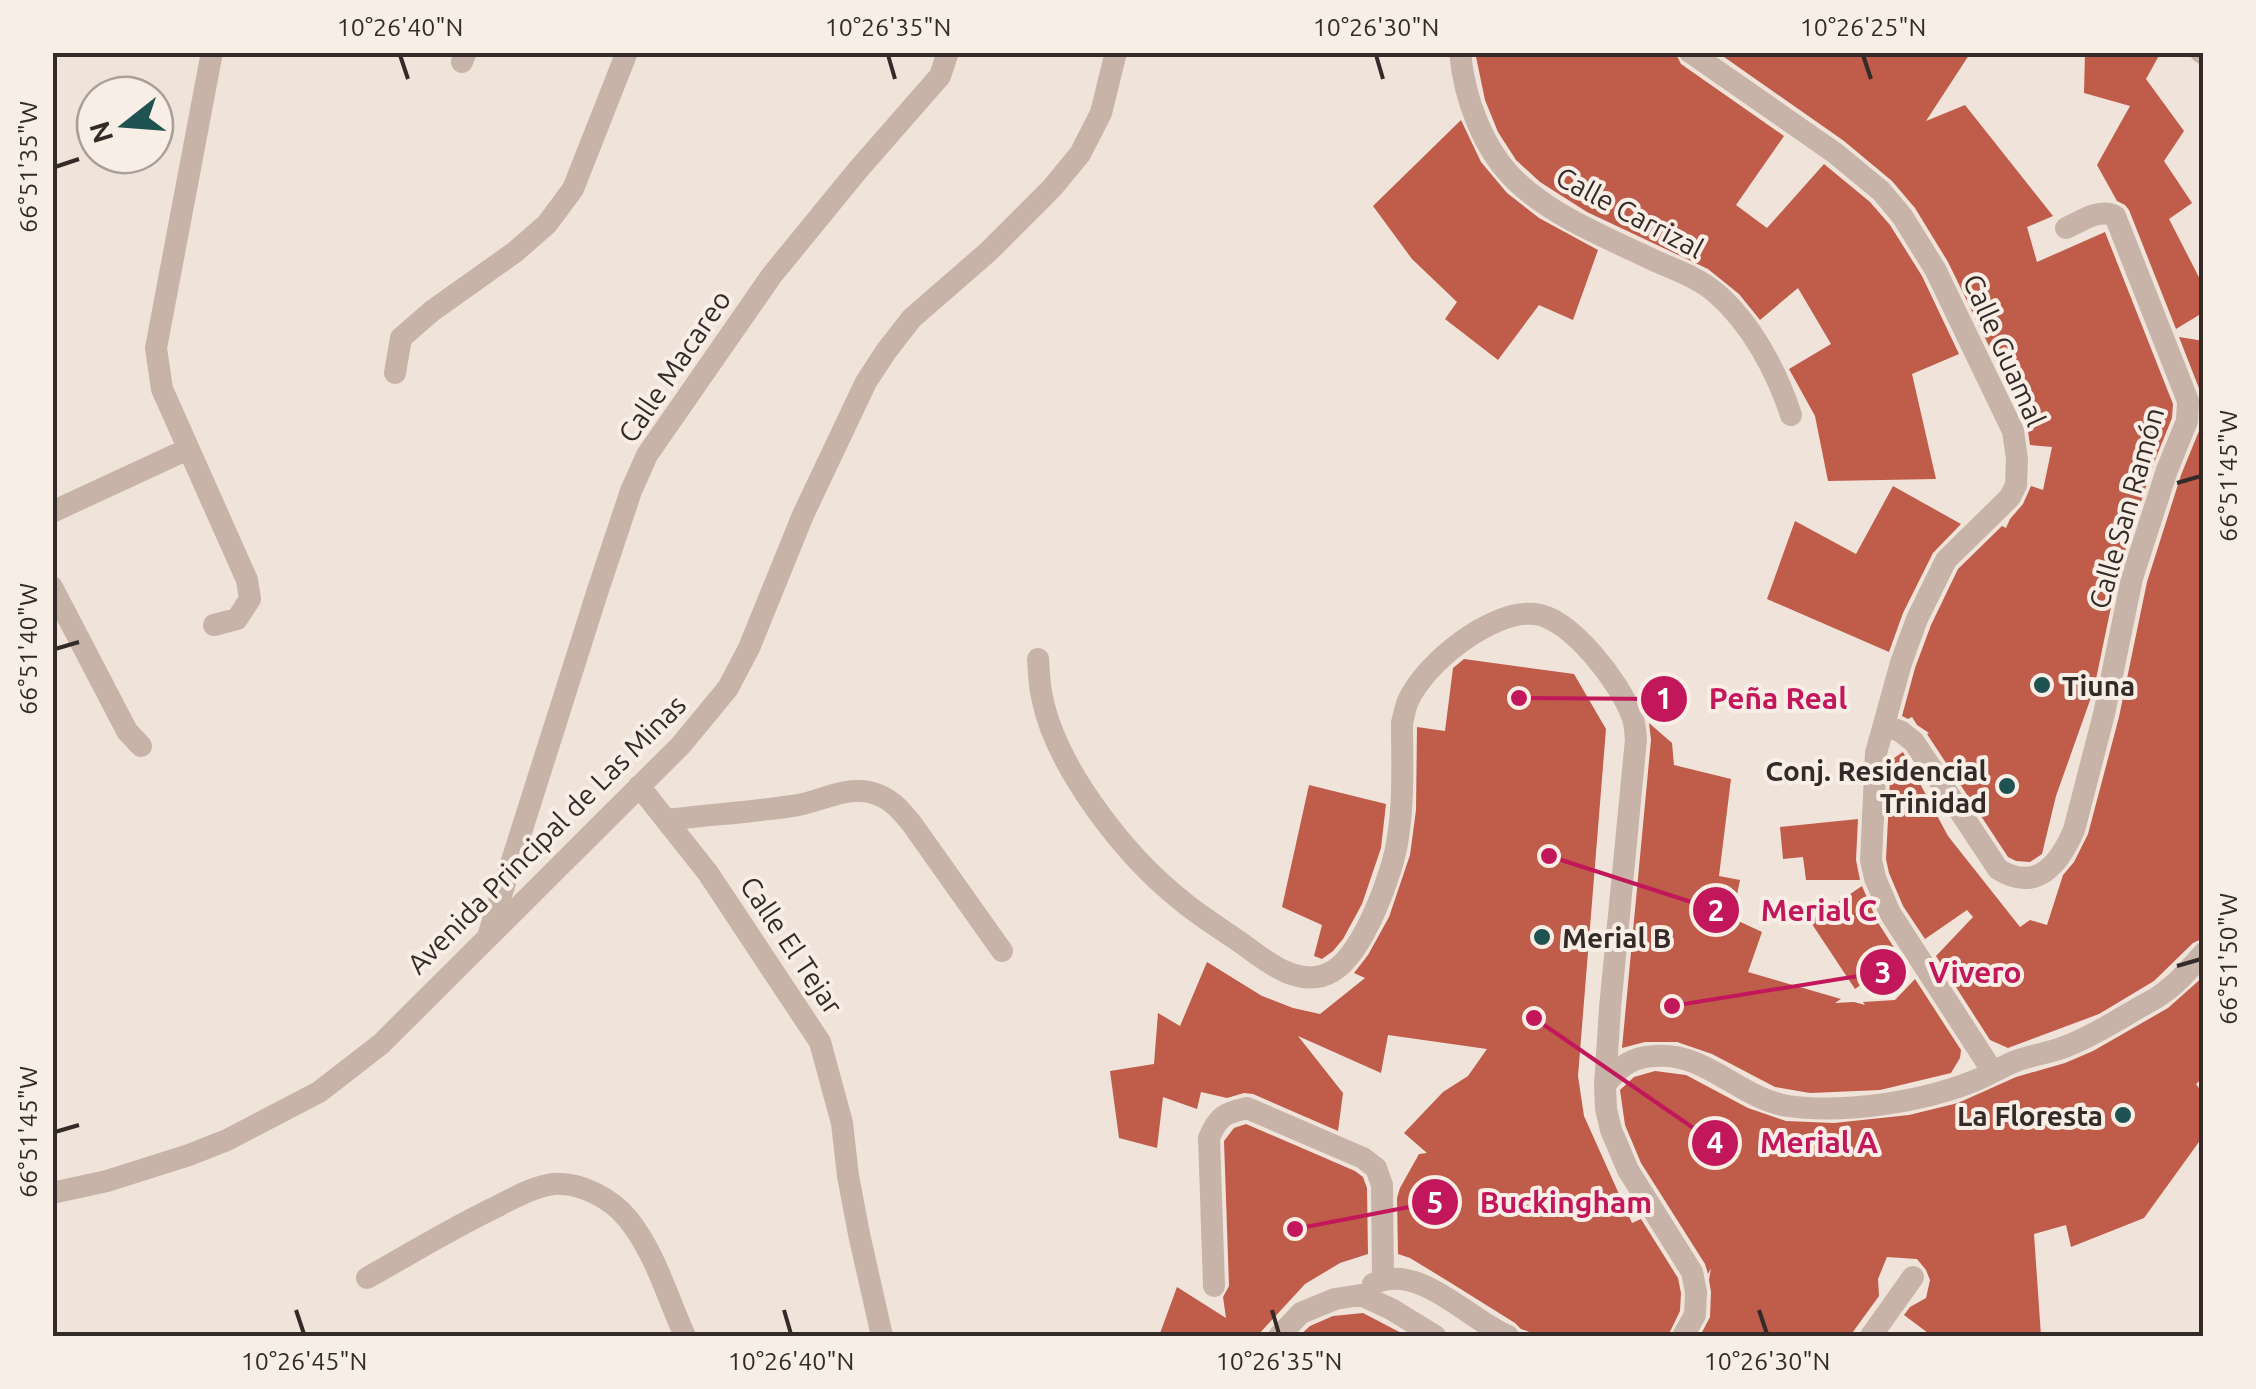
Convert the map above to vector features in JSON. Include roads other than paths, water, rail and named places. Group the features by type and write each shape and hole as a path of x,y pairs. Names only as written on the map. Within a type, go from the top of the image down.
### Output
{"street":[{"path":"212,52 156,348 162,389 247,580 250,599 237,619 214,625"},
{"path":"395,373 401,338 515,252 546,224 573,189 627,52"},
{"name":"Calle Macareo","path":"488,936 597,592 647,456 772,275 940,76 948,52"},
{"name":"Avenida Principal de Las Minas","path":"52,1193 107,1181 202,1150 319,1092 381,1044 681,745 728,688 771,596 802,515 866,382 912,318 988,252 1080,154 1101,113 1116,52"},
{"name":"Calle Carrizal","path":"1460,52 1472,111 1491,148 1514,180 1564,214 1679,270 1715,292 1760,349 1782,388 1791,415"},
{"name":"Calle Guamal","path":"1690,52 1835,153 1881,191 1936,269 2013,431 2016,485 2010,497 1946,560 1901,663 1876,752 1872,860 1890,913 1993,1072"},
{"name":"Calle San Ramón","path":"1884,726 1914,742 1998,869 2011,877 2040,875 2068,845 2104,714 2132,578 2186,421 2188,401 2115,216 2099,213 2066,228"},
{"path":"52,512 188,449"},
{"path":"52,587 127,730 141,746"},
{"path":"1038,659 1042,697 1072,770 1091,802 1132,854 1178,899 1264,960 1308,978 1332,972 1345,963 1362,938 1378,901 1398,839 1402,723 1414,689 1480,628 1515,616 1535,614 1556,620 1583,642 1625,701 1636,739 1605,1085 1610,1130 1623,1159 1692,1272 1695,1314 1683,1336"},
{"name":"Calle El Tejar","path":"639,786 708,873 820,1042 842,1123 855,1215 882,1336"},
{"path":"666,820 796,806 847,790 884,796 912,824 1002,950"},
{"path":"1605,1085 1628,1060 1671,1056 1708,1067 1760,1098 1786,1106 1871,1106 1937,1092 1974,1081 2017,1060 2064,1048 2108,1026 2167,991 2204,953"},
{"path":"1214,1286 1209,1138 1214,1124 1227,1112 1248,1108 1363,1158 1376,1168 1382,1185 1383,1278"},
{"path":"367,1278 528,1191 555,1184 578,1187 596,1193 627,1218 660,1272 685,1336"},
{"path":"1871,1336 1913,1277"},
{"path":"1362,1295 1383,1278 1415,1282 1508,1336"},
{"path":"1280,1336 1301,1313 1334,1299 1362,1295 1436,1336"}],"place":[{"name":"Tiuna","path":"2042,685"},
{"name":"Peña Real","path":"1519,698"},
{"name":"Conj. Residencial Trinidad","path":"2007,786"},
{"name":"Merial C","path":"1549,856"},
{"name":"Merial B","path":"1542,937"},
{"name":"Vivero","path":"1672,1006"},
{"name":"Merial A","path":"1534,1018"},
{"name":"La Floresta","path":"2123,1115"},
{"name":"Buckingham","path":"1295,1229"}]}
